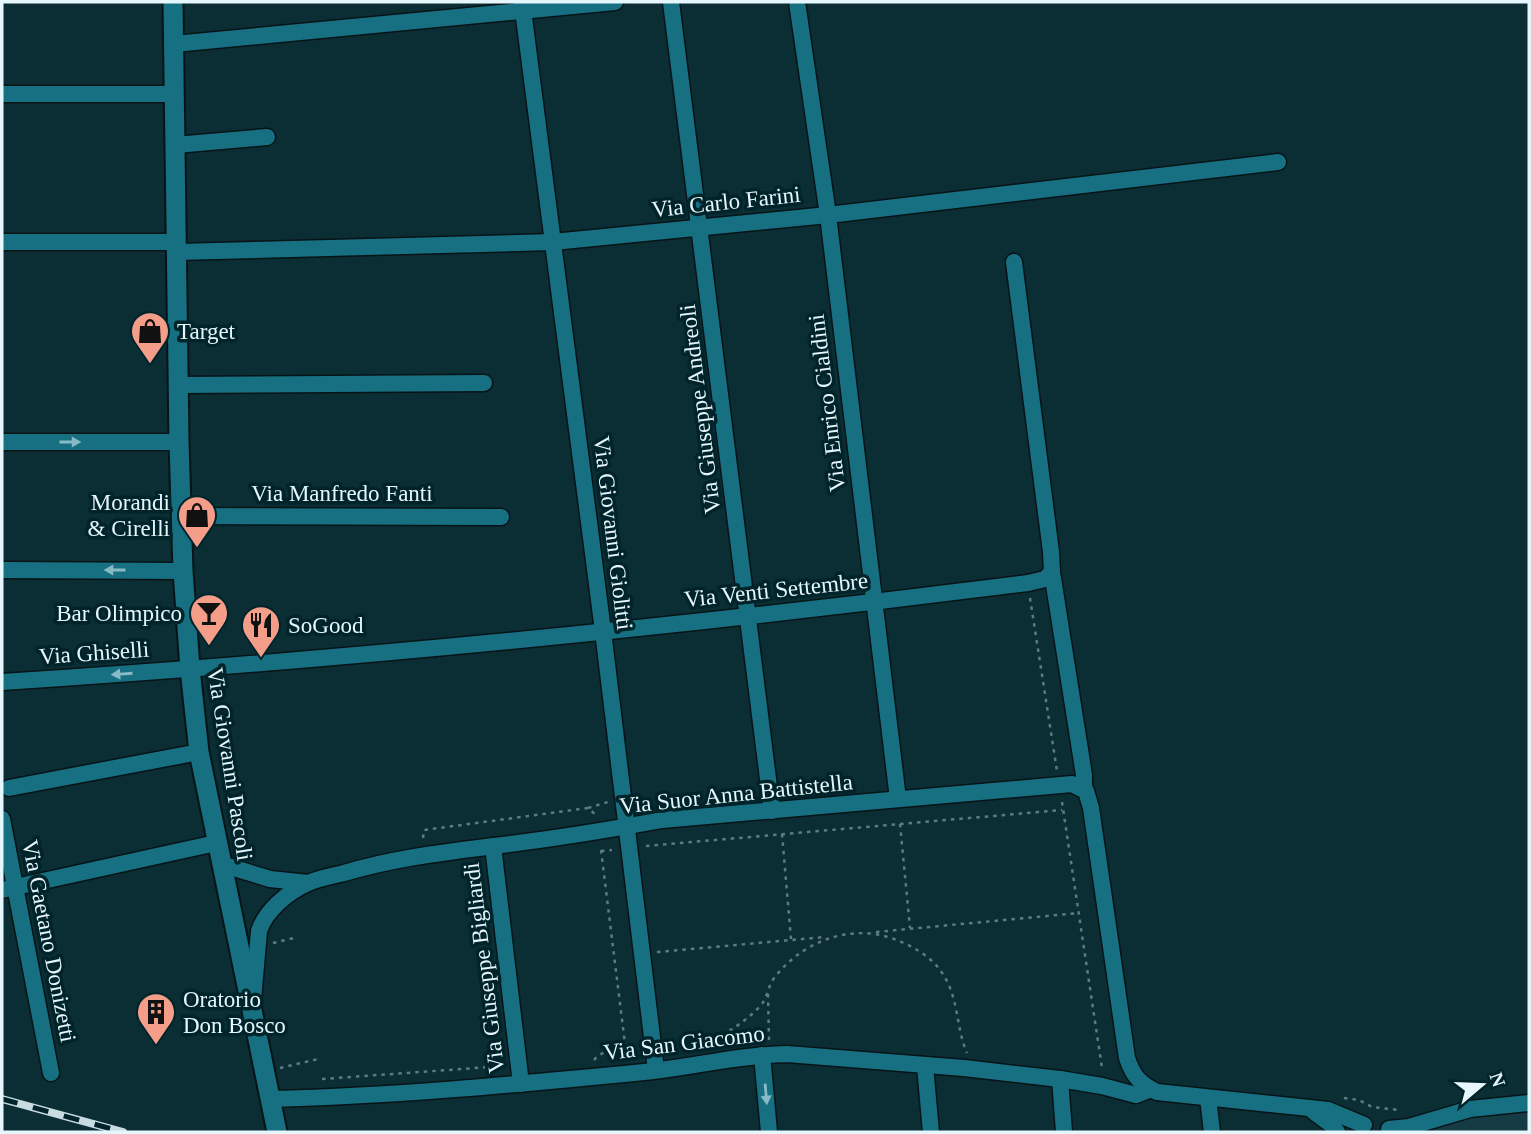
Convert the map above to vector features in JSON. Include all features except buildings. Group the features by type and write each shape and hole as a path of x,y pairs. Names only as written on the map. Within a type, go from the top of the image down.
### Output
{"street":[{"name":"Via Giovanni Pascoli","path":"173,2 179,442 183,571 190,669 199,752 216,843 277,1132"},
{"path":"174,44 522,6 615,2"},
{"name":"Via Giuseppe Andreoli","path":"671,2 772,811"},
{"name":"Via Enrico Cialdini","path":"797,2 828,215 898,799"},
{"name":"Via Giovanni Giolitti","path":"522,6 603,631 656,1070"},
{"path":"2,94 174,93"},
{"path":"175,145 267,137"},
{"name":"Via Carlo Farini","path":"2,242 176,247 553,242 828,215 1278,162"},
{"path":"1014,262 1052,572 1085,790 1104,893 1127,1058 1135,1078 1151,1089"},
{"path":"179,385 484,383"},
{"path":"2,442 179,442"},
{"name":"Via Manfredo Fanti","path":"181,516 501,517"},
{"path":"2,570 183,571"},
{"name":"Via Venti Settembre","path":"190,669 874,603 1028,583 1045,579 1052,572"},
{"name":"Via Ghiselli","path":"2,682 190,669"},
{"path":"9,788 199,752"},
{"name":"Via Suor Anna Battistella","path":"308,883 370,865 420,855 600,833 662,820 1072,784 1085,790"},
{"name":"Via Gaetano Donizetti","path":"2,818 8,888 51,1073"},
{"path":"8,888 216,843"},
{"name":"Via Giuseppe Bigliardi","path":"493,846 521,1084"},
{"path":"220,864 270,878 308,883"},
{"path":"252,1012 262,922 291,892 308,883"},
{"path":"229,903 244,918 262,922"},
{"path":"766,1048 769,1132"},
{"name":"Via San Giacomo","path":"271,1099 326,1098 521,1084 656,1070 766,1048 788,1054 964,1068 1060,1079 1102,1080 1136,1095 1151,1089 1208,1098 1328,1110 1359,1129 1381,1125 1392,1130 1456,1112"},
{"path":"925,1066 931,1132"},
{"path":"1102,1080 1112,1084 1132,1073"},
{"path":"1060,1079 1064,1132"},
{"path":"1208,1098 1212,1132"},
{"path":"1423,1132 1456,1112 1529,1103"},
{"path":"1311,1109 1337,1132"}],"path":[{"path":"1028,583 1102,1065 1102,1080"},
{"path":"420,855 424,830 588,808 611,801"},
{"path":"588,808 596,815 598,824"},
{"path":"626,1052 601,851 1063,810"},
{"path":"900,824 910,928"},
{"path":"782,834 791,939"},
{"path":"1076,897 1086,896"},
{"path":"641,953 1079,913"},
{"path":"872,933 913,947 943,973 952,989 961,1038 967,1053 977,1055"},
{"path":"711,1045 699,1046 716,1039 746,1020 764,1002 773,979 791,960 828,937"},
{"path":"766,1048 768,991"},
{"path":"588,1062 595,1060 602,1052 626,1052 638,1056 653,1054"},
{"path":"265,1072 318,1059"},
{"path":"322,1079 518,1065"}],"shaded area":[{"path":"1529,1111 1529,1132 1431,1132 1449,1122 1464,1118"}],"railway":[{"path":"2,1099 123,1132"}],"place":[{"name":"Target","path":"150,365"},
{"name":"Morandi & Cirelli","path":"197,549"},
{"name":"Bar Olimpico","path":"209,647"},
{"name":"SoGood","path":"261,659"},
{"name":"Oratorio Don Bosco","path":"156,1046"}]}
